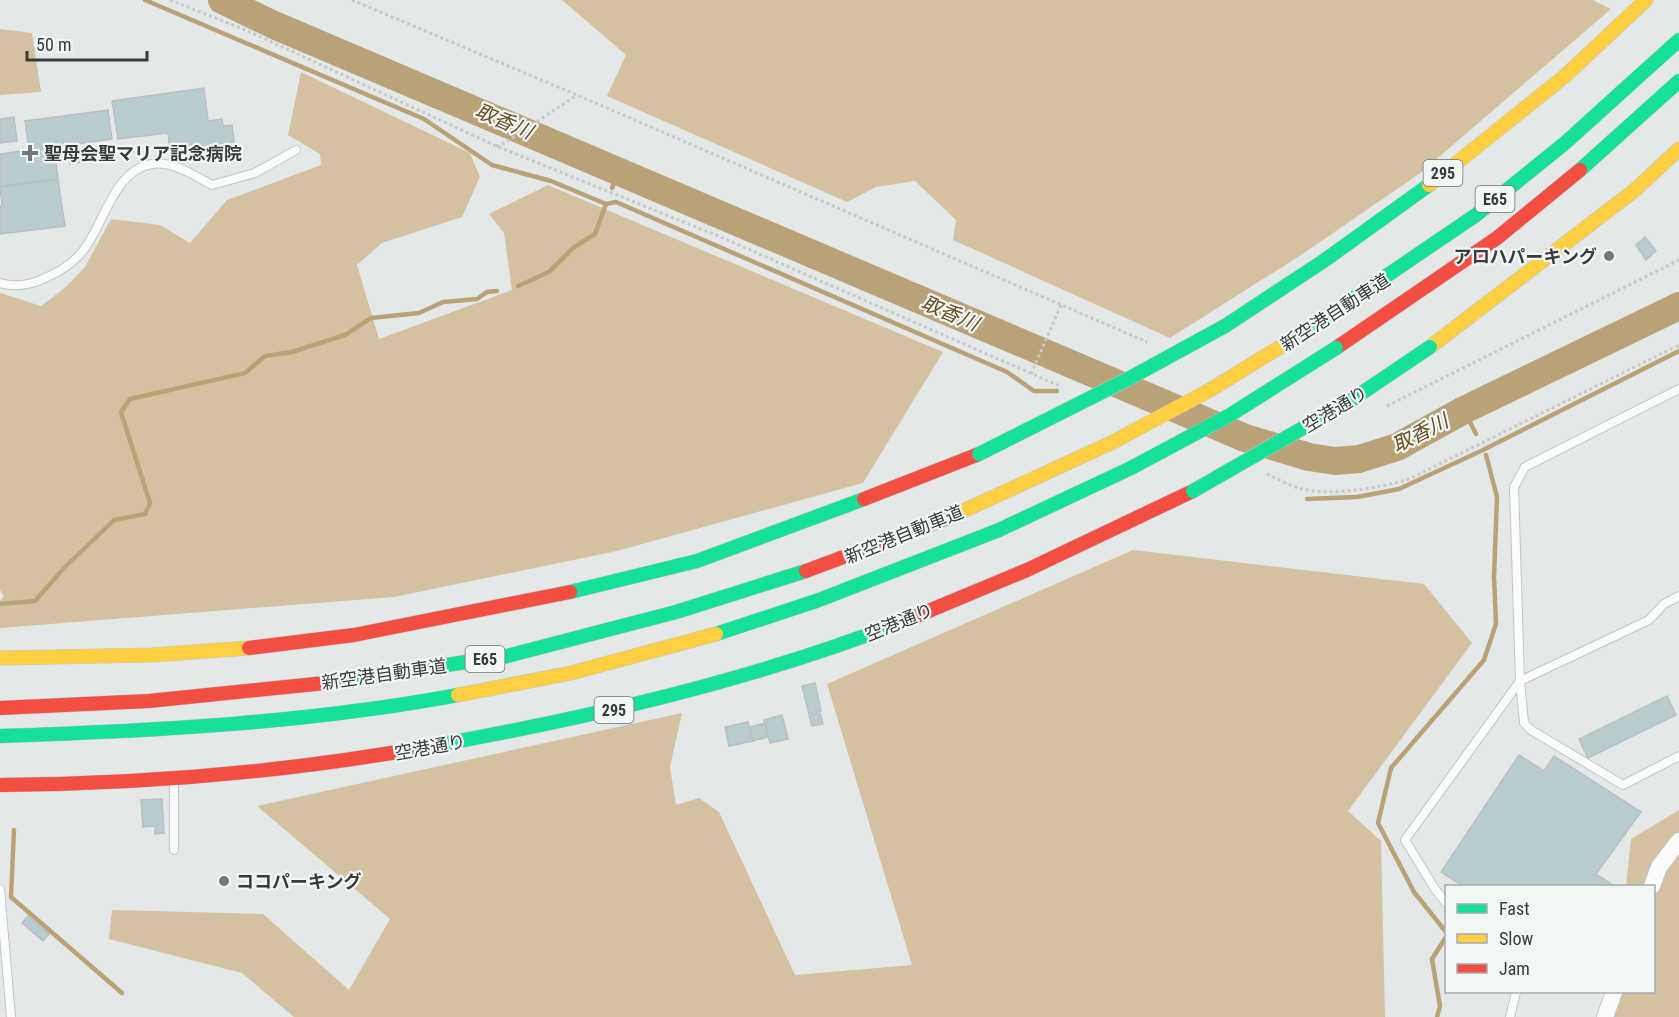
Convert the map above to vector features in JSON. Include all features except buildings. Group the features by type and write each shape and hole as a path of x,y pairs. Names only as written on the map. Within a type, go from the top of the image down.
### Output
{"highway":[{"name":"295","path":"0,658 152,655 256,647 354,635 524,603 697,561 887,491 979,454 1128,380 1225,326 1325,260 1411,199 1565,76 1646,0"},
{"name":"新空港自動車道","path":"0,708 62,706 256,692 504,656 638,624 758,588 859,554 950,517 1113,442 1210,390 1295,338 1476,215 1565,143 1679,40"},
{"name":"新空港自動車道","path":"0,736 114,734 262,721 374,709 510,686 645,654 768,618 890,575 999,530 1131,468 1230,415 1336,348 1497,238 1584,167 1679,81"},
{"name":"空港通り","path":"2,786 174,779 392,754 572,721 739,678 856,639 1071,551 1193,491 1350,401 1430,347 1635,190 1679,149"}],"street":[{"path":"1652,885 1659,867 1679,841"},
{"path":"1605,1017 1614,993"}],"lane":[{"path":"0,283 11,286 36,282 63,270 83,250 126,176 151,164 177,166 212,184 255,173 296,150"},
{"path":"1679,389 1525,467 1514,487 1520,681 1524,723 1623,785 1679,756"},
{"path":"1445,902 1405,840 1520,681 1649,620 1664,604 1679,596"},
{"path":"174,779 174,850"},
{"path":"0,889 11,1017"},
{"path":"1510,1017 1516,993"}],"path":[{"path":"170,0 248,31 496,146 716,235 1032,372 1072,392"},
{"path":"352,0 577,94 1061,305 1060,313 1032,372"},
{"path":"496,146 505,143 566,104 577,94"},
{"path":"1263,473 1300,488 1318,491 1386,486 1409,479 1679,345"}],"shaded area":[{"path":"562,0 1593,0 1611,9 1419,174 1301,255 1170,338 953,240 956,220 915,181 876,187 847,202 607,96 626,55"},
{"path":"0,29 32,33 41,92 0,95"},
{"path":"301,72 470,153 480,177 462,217 382,243 357,265 379,339 512,290 504,233 489,214 548,185 943,352 863,483 617,551 394,597 0,628 0,601 4,596 0,590 0,293 41,306 66,287 85,267 111,219 160,225 190,243 227,200 321,165 320,154 288,135"},
{"path":"1133,550 1424,584 1472,643 1348,811 1381,841 1385,1017 294,1017 242,973 109,939 112,910 263,914 349,990 390,919 257,806 682,713 670,767 676,805 699,798 719,812 795,975 912,965 827,684"},
{"path":"1679,810 1679,1017 1611,1017 1614,993 1655,993 1655,885 1626,885 1631,839"}],"waterway":[{"path":"145,0 424,119 492,165 551,181 606,204 616,202 1007,372 1034,391 1057,391"},
{"name":"取香川","path":"222,0 274,25 1245,438 1309,457 1335,461 1359,459 1397,447 1464,410 1679,306"},
{"path":"612,188 618,172"},
{"path":"518,286 549,272 573,248 595,234 606,204"},
{"path":"0,604 35,601 64,568 114,520 145,514 150,503 121,412 130,399 245,373 265,356 292,352 345,335 371,318 419,313 443,302 477,299 487,292 497,291"},
{"path":"1307,499 1357,497 1399,489 1483,450 1679,351"},
{"path":"1464,410 1476,434"},
{"path":"1445,931 1414,892 1378,823 1391,768 1484,660 1496,624 1494,577 1497,497 1486,455"},
{"path":"14,830 11,897 122,993"},
{"path":"1437,1017 1440,1006 1432,959 1445,939"}],"traffic: fast":[{"path":"1295,338 1476,215 1565,143 1679,40"},
{"path":"1580,170 1679,81"},
{"path":"1225,326 1325,260 1429,185"},
{"path":"979,454 1128,379 1225,326"},
{"path":"1193,491 1350,401 1430,347"},
{"path":"999,530 1131,468 1230,415 1336,348"},
{"path":"570,592 697,561 864,499"},
{"path":"716,634 819,600 999,530"},
{"path":"325,683 507,656 676,612 806,571"},
{"path":"432,746 611,710 729,680 902,622"},
{"path":"0,736 115,731 287,719 344,713 458,695"}],"traffic: slow":[{"path":"1429,185 1565,76 1646,0"},
{"path":"1430,347 1635,190 1679,149"},
{"path":"950,517 1113,442 1210,390 1295,338"},
{"path":"458,695 571,673 716,634"},
{"path":"0,658 152,655 249,648"}],"traffic: jam":[{"path":"1336,348 1497,238 1580,170"},
{"path":"864,499 979,454"},
{"path":"902,622 1027,570 1193,491"},
{"path":"806,571 950,517"},
{"path":"249,648 354,635 570,592"},
{"path":"0,708 149,701 325,683"},
{"path":"0,785 109,782 217,775 325,763 432,746"}],"place":[{"name":"聖母会聖マリア記念病院","path":"30,153"},
{"name":"アロハパーキング","path":"1609,256"},
{"name":"ココパーキング","path":"224,881"}]}
